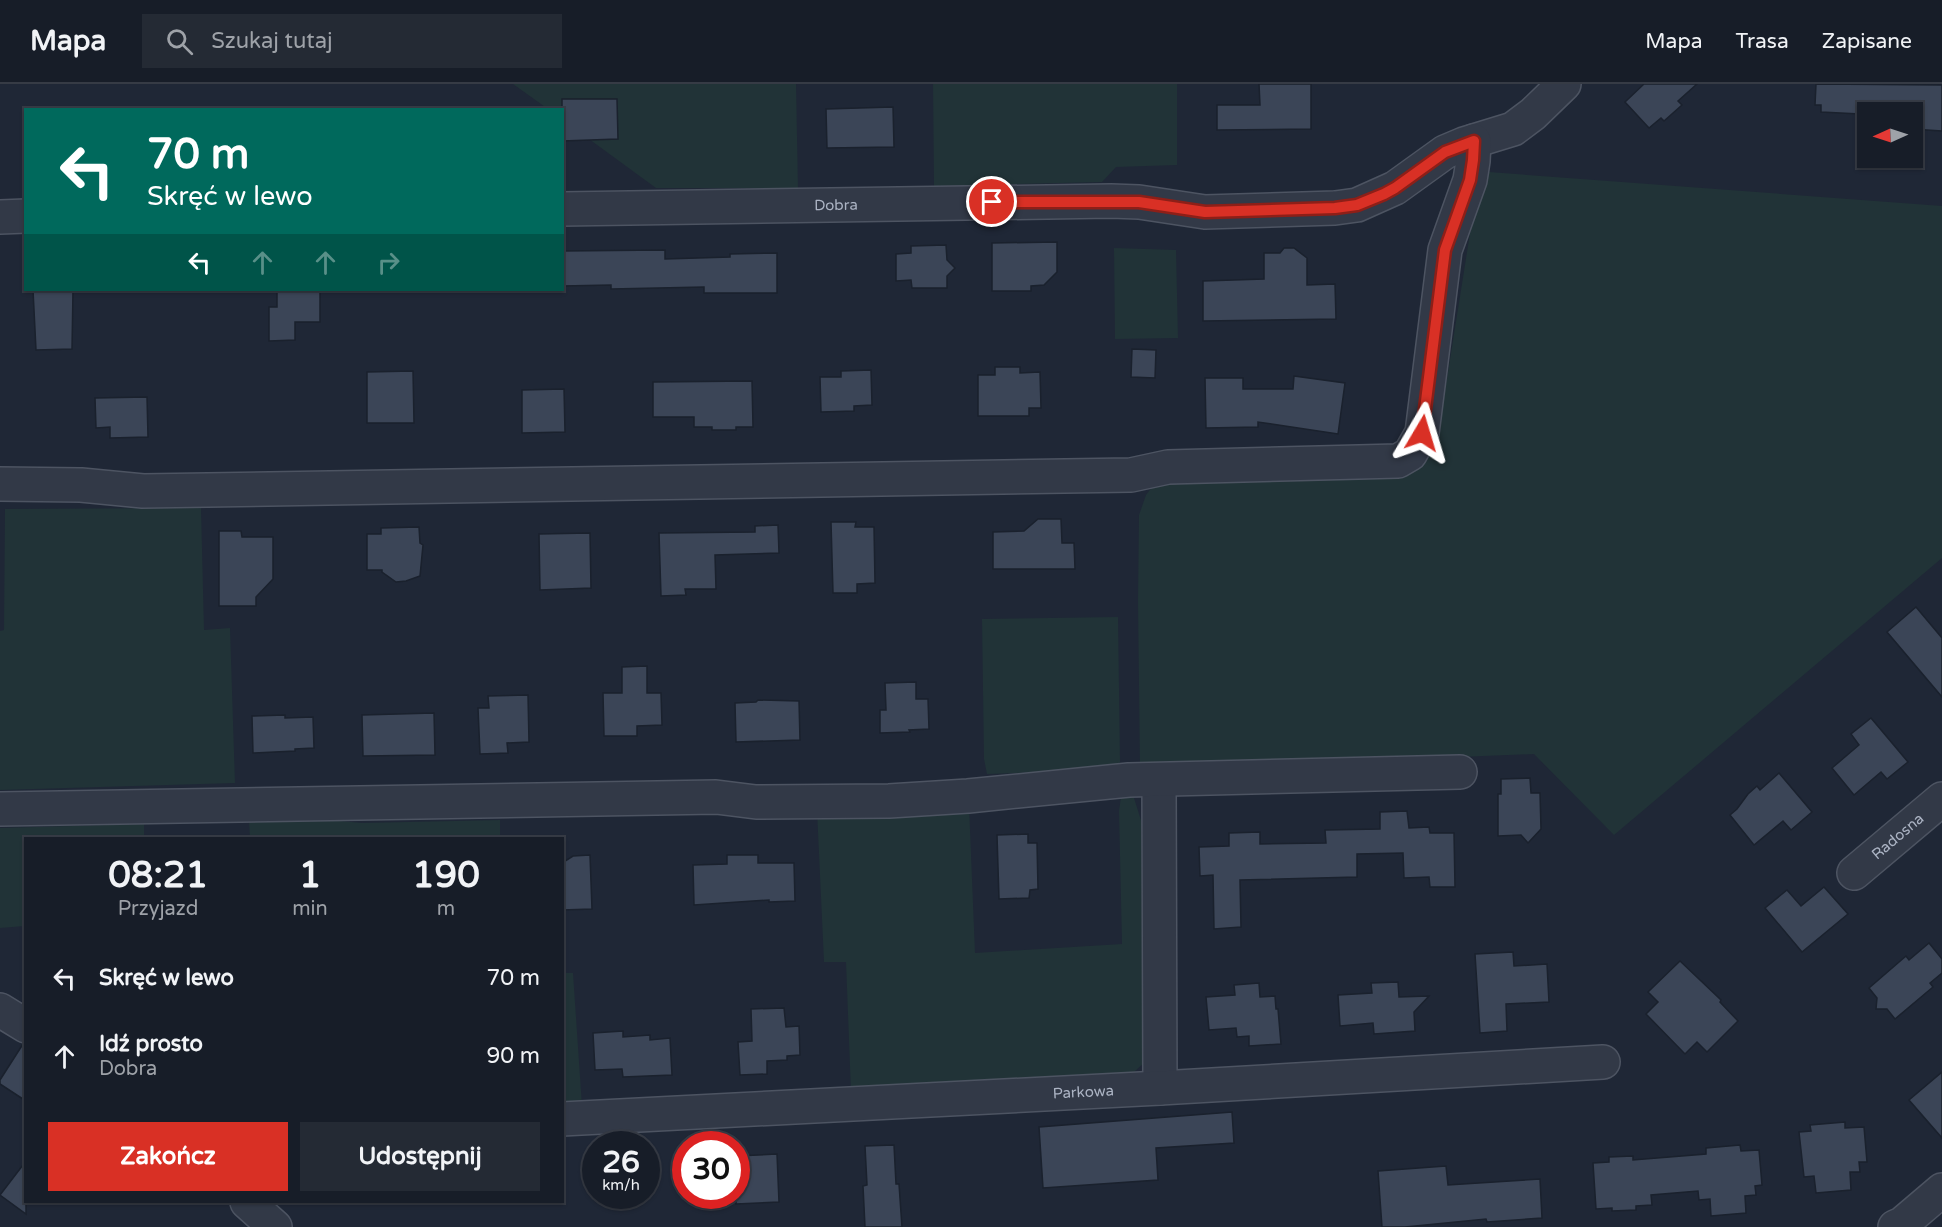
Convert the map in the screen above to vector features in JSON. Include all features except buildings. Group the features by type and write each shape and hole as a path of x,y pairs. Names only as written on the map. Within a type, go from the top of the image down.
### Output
{"street":[{"name":"Dobra","path":"564,209 1111,201 1139,202 1205,212 1335,208 1357,205 1395,188 1445,152 1513,129 1533,114 1564,84"},
{"path":"0,484 81,485 142,491 1131,475 1168,467 1398,461 1410,454 1422,433 1445,250 1470,180 1474,141"},
{"path":"0,217 24,216"},
{"path":"0,809 716,797 756,801 889,801 968,796 1129,780 1460,772"},
{"path":"1159,780 1160,1088"},
{"name":"Radosna","path":"1854,873 1942,799"},
{"path":"0,1010 24,1025"},
{"name":"Parkowa","path":"564,1119 1603,1062"},
{"path":"1895,1227 1902,1224 1942,1190"},
{"path":"248,1203 275,1227"}],"shaded area":[{"path":"513,84 796,84 798,188 656,188 564,121 564,108 547,108"},
{"path":"933,84 1177,84 1177,165 1116,167 1102,182 934,186"},
{"path":"1489,172 1942,206 1942,558 1614,835 1534,754 1140,770 1139,515 1146,495 1156,482 1359,472 1439,429 1471,227"},
{"path":"1114,248 1176,250 1178,338 1115,339"},
{"path":"201,508 204,630 230,628 235,783 0,790 0,631 4,630 5,509"},
{"path":"1118,617 1120,762 1112,770 987,774 984,759 982,619"},
{"path":"1121,797 1134,798 1145,833 1145,1062 1125,1080 851,1092 846,962 824,962 817,810 969,805 975,953 1122,944 1119,811"},
{"path":"319,819 362,823 500,820 500,837 250,837 249,821"},
{"path":"144,824 144,837 24,837 24,926 0,928 0,828"},
{"path":"564,973 573,973 582,1106 564,1107"}],"route":[{"path":"992,202 1139,202 1205,212 1335,208 1357,205 1384,194 1445,152 1474,141 1470,180 1445,250 1422,433"}]}
